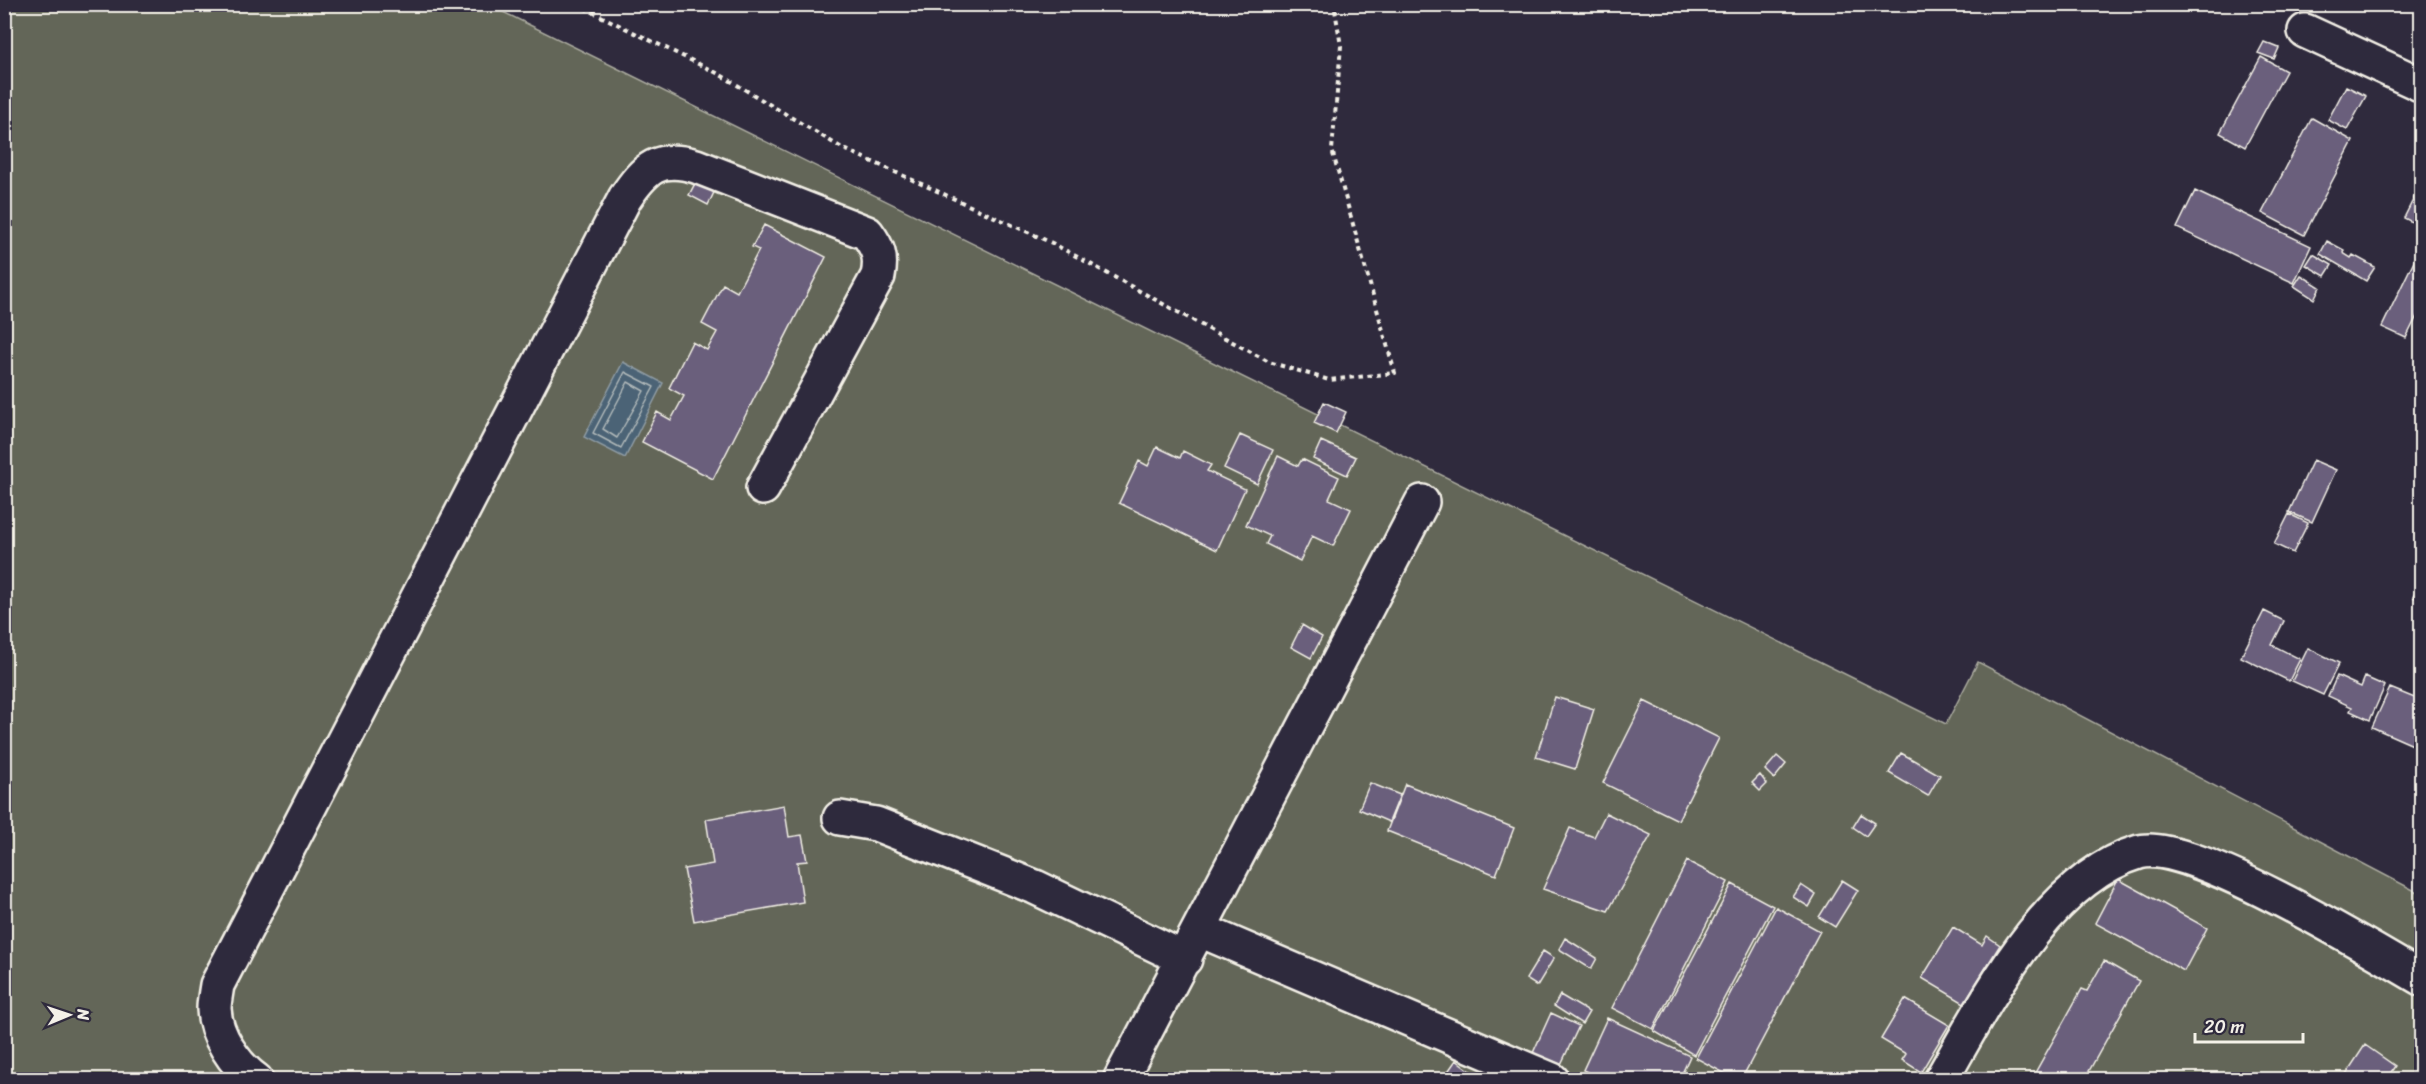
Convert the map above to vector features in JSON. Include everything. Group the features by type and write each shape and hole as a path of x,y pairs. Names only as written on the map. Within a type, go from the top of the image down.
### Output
{"street":[{"path":"2306,31 2421,85"},
{"path":"256,1080 241,1069 226,1046 214,1009 217,985 625,198 638,177 655,165 670,161 696,166 867,233 878,247 881,262 878,276 763,488"},
{"path":"1120,1080 1422,502"},
{"path":"840,818 876,824 1035,887 1185,959"},
{"path":"1941,1080 2033,931 2073,889 2103,868 2141,852 2180,855 2316,916 2421,979"},
{"path":"1200,930 1552,1080"}],"path":[{"path":"576,4 719,74 842,148 1052,243 1269,362 1329,380 1395,373 1332,150 1341,46 1334,4"}],"green space":[{"path":"5,5 489,5 1946,724 1978,662 2421,894 2421,1079 5,1080"}],"water":[{"path":"623,362 663,383 625,458 584,437"}],"building":[{"path":"2264,42 2279,48 2274,59 2258,53"},
{"path":"2261,57 2286,71 2245,147 2220,133"},
{"path":"2346,86 2366,96 2347,130 2328,120"},
{"path":"2312,118 2353,141 2304,235 2262,213"},
{"path":"701,172 719,182 708,205 689,195"},
{"path":"2422,182 2422,227 2404,218"},
{"path":"2195,191 2311,246 2294,283 2177,228"},
{"path":"764,225 826,257 713,479 642,442 657,412 671,420 684,396 669,388 692,342 707,350 717,332 702,324 723,284 737,292 759,250 752,247"},
{"path":"2327,241 2344,250 2343,253 2351,258 2353,255 2375,267 2366,281 2320,254"},
{"path":"2422,244 2422,306 2406,338 2382,327"},
{"path":"2313,254 2332,265 2325,276 2306,265"},
{"path":"2301,275 2320,287 2314,299 2294,286"},
{"path":"1324,402 1346,412 1336,433 1314,423"},
{"path":"1240,435 1273,450 1257,484 1224,468"},
{"path":"1321,441 1356,457 1347,475 1313,459"},
{"path":"1157,447 1180,458 1183,451 1211,465 1207,471 1245,489 1217,550 1119,503 1139,461 1148,466"},
{"path":"1278,456 1298,466 1302,459 1339,477 1329,499 1351,509 1333,546 1312,536 1300,561 1266,544 1270,536 1246,525"},
{"path":"2313,460 2336,470 2312,522 2289,512"},
{"path":"2289,514 2308,523 2293,553 2274,544"},
{"path":"2422,579 2422,601 2413,597"},
{"path":"2264,611 2284,621 2272,645 2300,659 2289,681 2241,657"},
{"path":"1302,625 1322,637 1311,658 1291,647"},
{"path":"2308,648 2339,663 2323,695 2292,681"},
{"path":"2337,676 2361,687 2365,677 2385,686 2370,720 2350,711 2352,707 2328,696"},
{"path":"2390,688 2422,701 2422,749 2372,727"},
{"path":"1555,697 1594,709 1575,769 1536,757"},
{"path":"1644,701 1719,738 1678,820 1603,783"},
{"path":"1901,753 1940,775 1928,796 1889,773"},
{"path":"1777,756 1786,764 1774,779 1765,770"},
{"path":"1760,775 1767,784 1760,791 1752,783"},
{"path":"1370,783 1400,795 1389,822 1359,809"},
{"path":"1405,784 1514,828 1496,875 1387,831"},
{"path":"784,805 789,837 802,835 807,861 797,862 803,902 694,921 684,869 713,864 706,819"},
{"path":"1606,813 1651,835 1608,911 1543,889 1570,828 1594,837"},
{"path":"1861,814 1875,823 1866,836 1853,827"},
{"path":"1687,861 1728,882 1653,1029 1612,1008"},
{"path":"2118,879 2207,928 2184,971 2095,923"},
{"path":"1842,880 1858,890 1835,927 1819,917"},
{"path":"1732,884 1773,906 1694,1055 1654,1031"},
{"path":"1801,885 1816,895 1809,907 1793,897"},
{"path":"1776,907 1820,931 1741,1080 1737,1080 1696,1058"},
{"path":"1953,927 1982,945 1987,936 2000,945 1964,1003 1922,978"},
{"path":"1565,938 1597,958 1591,969 1559,949"},
{"path":"1543,951 1554,958 1537,986 1526,979"},
{"path":"2104,961 2139,981 2084,1080 2031,1080 2082,989 2087,991"},
{"path":"1560,995 1589,1012 1582,1024 1554,1006"},
{"path":"1905,999 1949,1025 1921,1072 1902,1060 1906,1054 1881,1039"},
{"path":"1551,1013 1579,1026 1555,1077 1528,1064"},
{"path":"1607,1018 1690,1056 1679,1080 1603,1080 1583,1070"},
{"path":"2365,1045 2395,1066 2386,1080 2342,1080"},
{"path":"1456,1060 1483,1080 1442,1080"}]}
